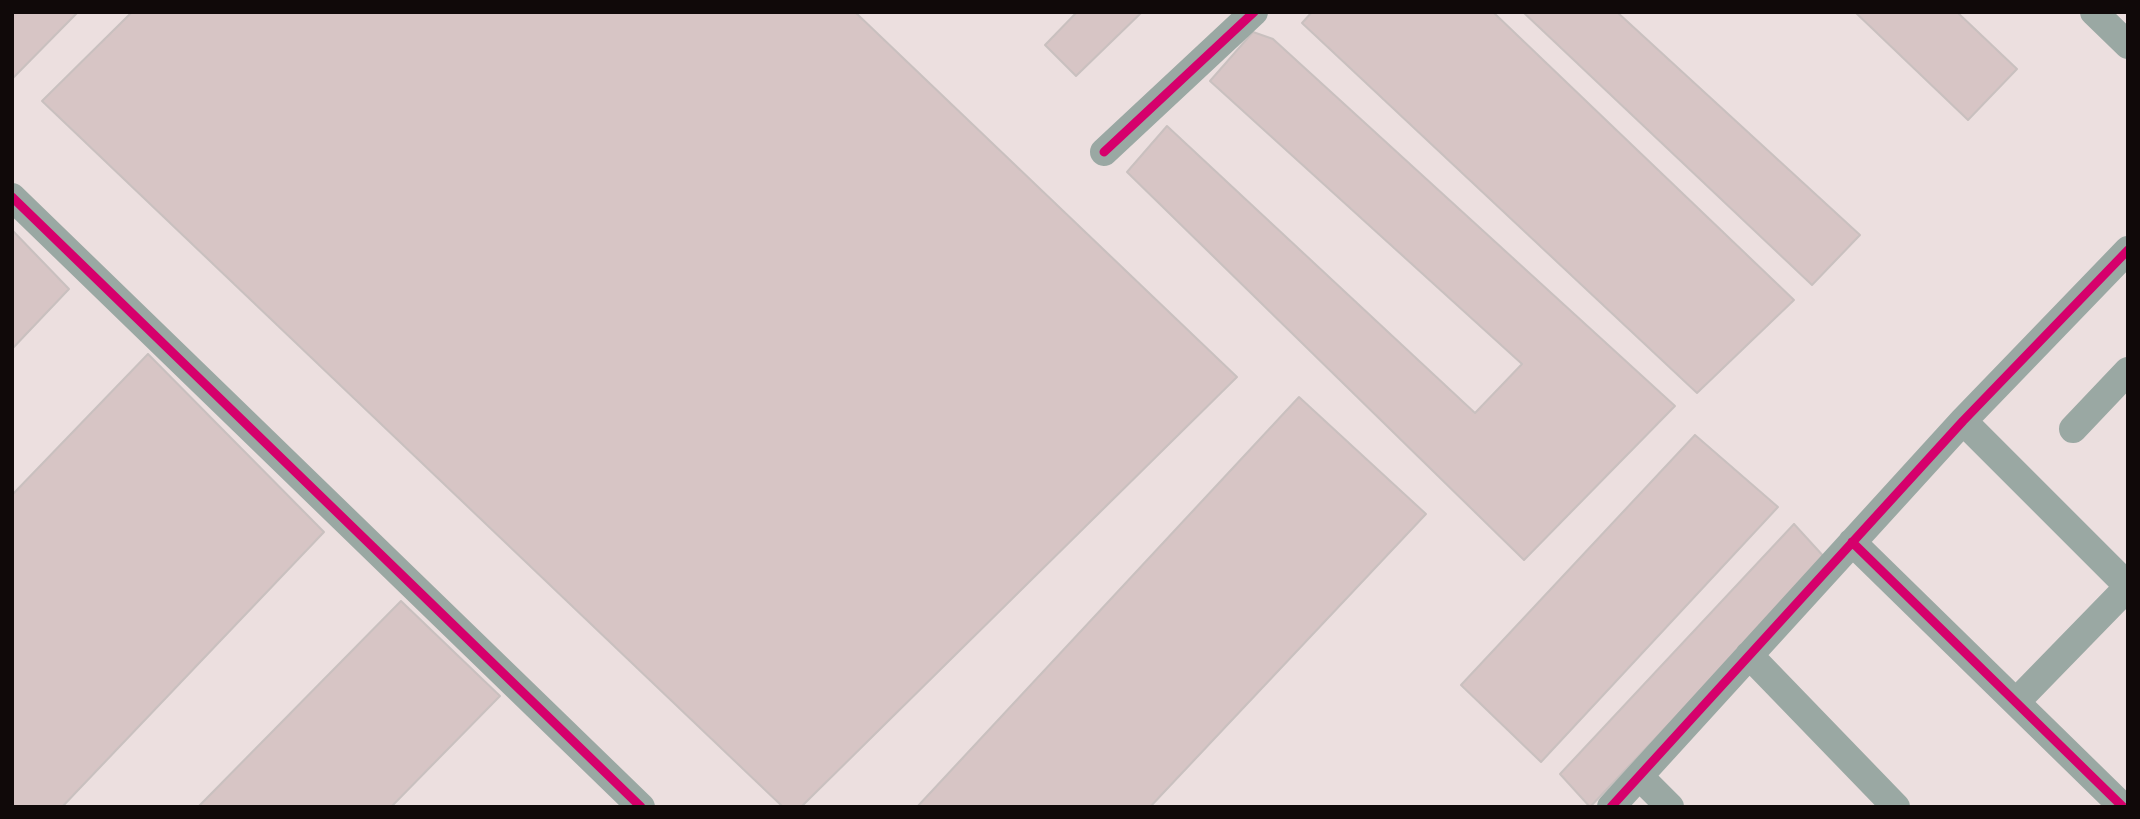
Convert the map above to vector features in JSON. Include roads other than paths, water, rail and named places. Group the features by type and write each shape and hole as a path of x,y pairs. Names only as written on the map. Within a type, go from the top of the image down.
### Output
{"street":[{"path":"1104,152 1254,12"},
{"path":"2094,12 2128,45"},
{"path":"12,197 641,807"},
{"path":"1611,807 1963,421 2128,250"},
{"path":"2073,429 2128,371"},
{"path":"1963,421 2128,587 2016,702"},
{"path":"1852,542 2123,807"},
{"path":"1749,656 1893,806"},
{"path":"1640,777 1670,807"}]}
